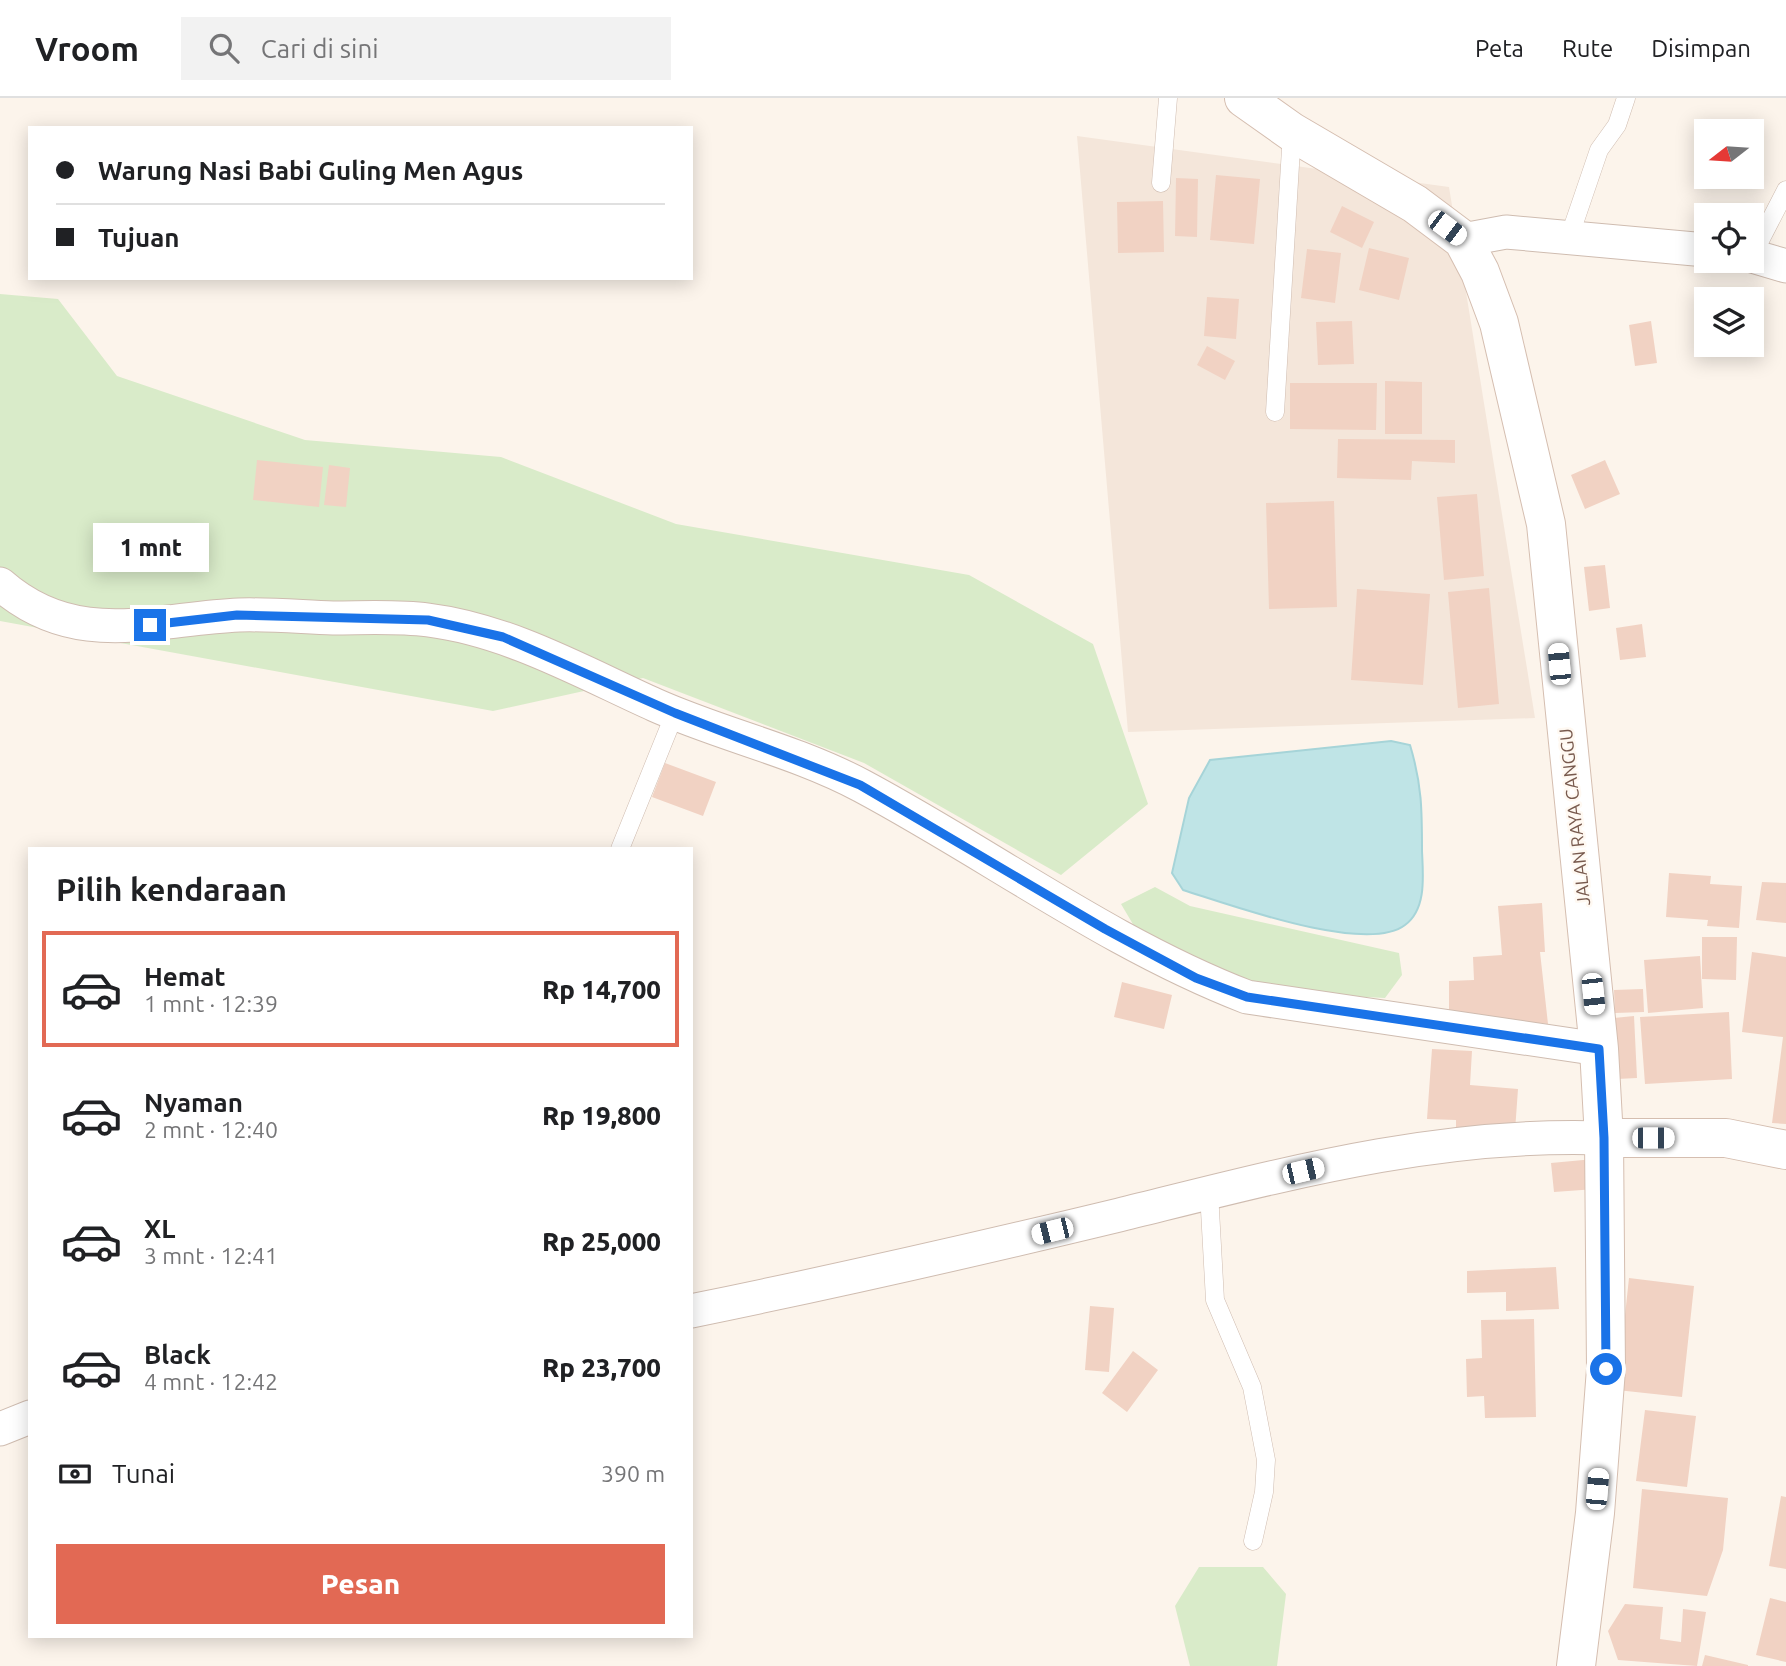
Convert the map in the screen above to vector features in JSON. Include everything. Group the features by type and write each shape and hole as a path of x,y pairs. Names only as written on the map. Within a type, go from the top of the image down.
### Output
{"main road":[{"name":"JALAN RAYA CANGGU","path":"1244,98 1292,132 1415,204 1463,240 1480,272 1499,323 1546,524 1599,1049 1604,1138 1606,1369 1595,1513 1576,1666"},
{"path":"1604,1138 1726,1138 1786,1150"}],"street":[{"path":"1463,240 1506,232 1694,249"},
{"path":"1764,260 1786,266"},
{"path":"0,584 13,595 85,625 129,627 256,615 428,620 503,637 675,713 860,785 1105,929 1196,978 1247,997 1599,1049"},
{"path":"693,1311 895,1269 1209,1192 1399,1149 1490,1139 1604,1138"},
{"path":"0,1429 28,1418"}],"lane":[{"path":"1160,183 1168,98"},
{"path":"1569,238 1599,150 1618,125 1626,98"},
{"path":"1275,412 1292,132"},
{"path":"1764,233 1786,190"},
{"path":"621,847 675,713"},
{"path":"1209,1192 1215,1300 1252,1387 1266,1460 1264,1492 1253,1541"}],"shaded area":[{"path":"1077,136 1449,187 1535,718 1128,732"}],"green space":[{"path":"0,294 58,299 117,376 305,440 501,457 676,524 969,575 1093,644 1148,804 1061,875 864,763 643,678 493,711 0,621"},
{"path":"1155,887 1190,906 1399,953 1402,975 1385,998 1306,994 1217,973 1137,931 1121,904"},
{"path":"1199,1567 1263,1567 1286,1594 1277,1666 1190,1666 1175,1606"}],"water":[{"path":"1391,741 1410,745 1420,798 1422,891 1417,910 1405,925 1386,933 1329,931 1263,915 1183,890 1172,873 1189,798 1210,760"}],"building":[{"path":"1216,175 1260,179 1254,244 1210,240"},
{"path":"1176,178 1198,179 1197,237 1175,236"},
{"path":"1163,201 1164,252 1118,253 1117,202"},
{"path":"1342,206 1374,222 1362,248 1330,232"},
{"path":"1369,248 1409,258 1399,300 1359,290"},
{"path":"1307,249 1341,253 1335,303 1301,298"},
{"path":"1207,297 1239,299 1236,339 1204,336"},
{"path":"1352,321 1354,364 1318,365 1316,322"},
{"path":"1651,321 1657,363 1635,366 1629,325"},
{"path":"1207,346 1235,361 1225,380 1197,365"},
{"path":"1385,381 1422,382 1422,434 1385,434"},
{"path":"1290,383 1377,383 1376,430 1290,429"},
{"path":"1338,439 1455,440 1455,463 1412,461 1411,480 1337,478"},
{"path":"257,460 323,467 319,507 253,500"},
{"path":"1605,460 1620,494 1585,509 1571,475"},
{"path":"329,465 350,468 346,507 324,505"},
{"path":"1477,494 1484,576 1444,580 1437,497"},
{"path":"1334,501 1337,607 1269,609 1266,503"},
{"path":"1605,565 1610,608 1589,611 1584,567"},
{"path":"1489,588 1499,704 1458,708 1448,592"},
{"path":"1357,589 1430,594 1423,685 1351,680"},
{"path":"1642,624 1646,657 1620,660 1616,628"},
{"path":"665,763 716,782 703,816 652,797"},
{"path":"1669,873 1711,876 1710,884 1742,886 1739,928 1707,926 1708,920 1666,917"},
{"path":"1762,882 1786,883 1786,923 1756,920"},
{"path":"1542,903 1545,952 1540,952 1548,1024 1449,1015 1449,981 1474,980 1473,957 1502,955 1498,906"},
{"path":"1702,937 1737,937 1736,980 1702,979"},
{"path":"1752,952 1786,957 1786,1124 1772,1123 1783,1037 1742,1032"},
{"path":"1700,956 1703,1008 1648,1013 1644,960"},
{"path":"1122,982 1172,995 1164,1029 1114,1017"},
{"path":"1643,989 1644,1012 1615,1013 1614,990"},
{"path":"1729,1012 1732,1079 1645,1084 1640,1017"},
{"path":"1634,1016 1637,1078 1617,1079 1614,1018"},
{"path":"1432,1049 1472,1051 1470,1085 1518,1089 1515,1131 1456,1128 1456,1120 1427,1119"},
{"path":"1594,1159 1596,1189 1554,1192 1551,1163"},
{"path":"1556,1267 1559,1309 1506,1311 1506,1292 1467,1293 1467,1271"},
{"path":"1629,1278 1694,1286 1682,1397 1617,1390"},
{"path":"1090,1306 1114,1308 1109,1372 1085,1370"},
{"path":"1534,1319 1536,1417 1485,1418 1484,1396 1467,1397 1466,1359 1482,1358 1481,1320"},
{"path":"1133,1351 1158,1370 1127,1412 1102,1393"},
{"path":"1645,1410 1696,1416 1687,1487 1636,1481"},
{"path":"1642,1489 1728,1498 1723,1550 1707,1596 1633,1588"},
{"path":"1781,1496 1786,1497 1786,1569 1769,1566"},
{"path":"1770,1598 1786,1602 1786,1662 1756,1655"},
{"path":"1625,1604 1663,1607 1660,1639 1681,1642 1683,1609 1706,1612 1697,1666 1618,1660 1608,1631"},
{"path":"1705,1655 1748,1665 1748,1666 1702,1666"}],"route":[{"path":"150,625 237,615 428,620 503,637 675,713 860,785 1105,929 1196,978 1247,997 1599,1049 1604,1138 1606,1369"}]}
